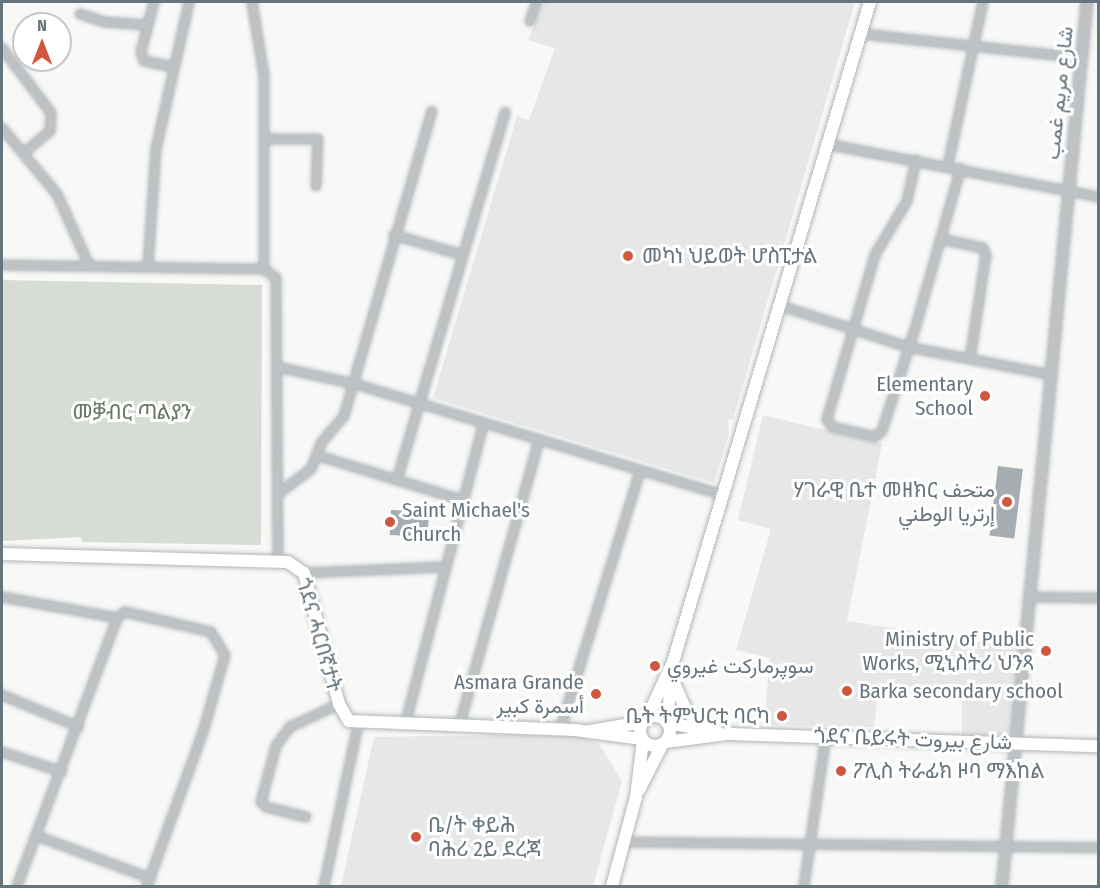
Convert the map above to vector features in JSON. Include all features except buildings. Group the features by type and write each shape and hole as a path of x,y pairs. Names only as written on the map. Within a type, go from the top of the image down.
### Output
{"main road":[{"path":"612,886 636,797 645,720 673,662 870,2"},
{"name":"ጎደና ሓርበኛታት","path":"2,554 278,560 304,573 339,704 349,722 358,725"},
{"path":"636,797 664,743 673,662"},
{"path":"672,679 685,708 702,728"},
{"path":"589,731 645,720 728,734"},
{"path":"358,725 589,731 664,743 728,734"},
{"name":"ጎደና ቤይሩት شارع بيروت","path":"728,734 826,735 1098,746"}],"street":[{"path":"154,2 141,52 144,61 173,68"},
{"path":"148,266 156,149 189,2"},
{"path":"252,2 264,75 264,269"},
{"path":"530,21 537,2"},
{"path":"948,165 982,2"},
{"name":"شارع مريم غمب","path":"1002,886 1068,188 1088,2"},
{"path":"80,14 104,22 148,25"},
{"path":"861,34 1082,58"},
{"path":"2,48 51,113 50,131 25,153"},
{"path":"278,494 311,469 319,456 322,442 339,427 355,384 394,235 432,111"},
{"path":"397,480 417,405 505,113"},
{"path":"2,128 57,194 89,265"},
{"path":"264,139 318,139 316,186"},
{"path":"826,144 1068,188 1098,197"},
{"path":"916,160 907,201 875,255 851,330 827,418 832,427 879,436 908,348 961,168"},
{"path":"394,235 462,255"},
{"path":"941,239 983,248 986,255 970,359"},
{"path":"2,265 264,269 276,278 278,560"},
{"path":"781,306 908,348 1052,375"},
{"path":"277,367 355,384 483,425 723,495"},
{"path":"405,725 444,567 483,425"},
{"path":"459,727 539,441"},
{"path":"319,456 462,500"},
{"path":"560,730 640,471"},
{"path":"304,573 444,567"},
{"path":"2,597 117,618"},
{"path":"1030,597 1098,598"},
{"path":"17,886 79,727 117,618 122,613 134,614 211,632 225,655 203,732 148,882 37,836"},
{"path":"2,695 79,727"},
{"path":"306,817 266,807 261,802 276,746 290,727 339,704"},
{"path":"324,886 358,725"},
{"path":"804,886 826,735"},
{"path":"2,752 62,772"},
{"path":"625,842 1098,848"}],"shaded area":[{"name":"መካነ ህይወት ሆስፒታል","path":"544,2 855,2 733,419 728,420 729,433 714,483 433,398 517,116 529,120 555,48 528,40"},
{"path":"763,415 882,444 847,621 1022,649 1012,735 962,735 962,692 879,683 874,727 764,725 770,658 736,650 771,529 738,520"},
{"path":"576,734 599,744 622,781 593,886 341,886 374,737"}],"green space":[{"name":"መቓብር ጣልያን","path":"2,280 262,285 261,545 82,542 81,537 2,541"}],"place":[{"name":"መካነ ህይወት ሆስፒታል","path":"628,256"},
{"name":"Elementary School","path":"985,396"},
{"name":"ሃገራዊ ቤተ መዘክር متحف إرتريا الوطني","path":"1007,502"},
{"name":"Saint Michael's Church","path":"390,522"},
{"name":"Ministry of Public Works, ሚኒስትሪ ህንጻ","path":"1046,651"},
{"name":"سوپرمارکت غيروي","path":"655,666"},
{"name":"Barka secondary school","path":"847,691"},
{"name":"Asmara Grande أسمرة كبير","path":"596,694"},
{"name":"ቤት ትምህርቲ ባርካ","path":"782,716"},
{"name":"ፖሊስ ትራፊክ ዞባ ማእከል","path":"841,771"},
{"name":"ቤ/ት ቀይሕ ባሕሪ 2ይ ደረጃ","path":"416,837"}]}
